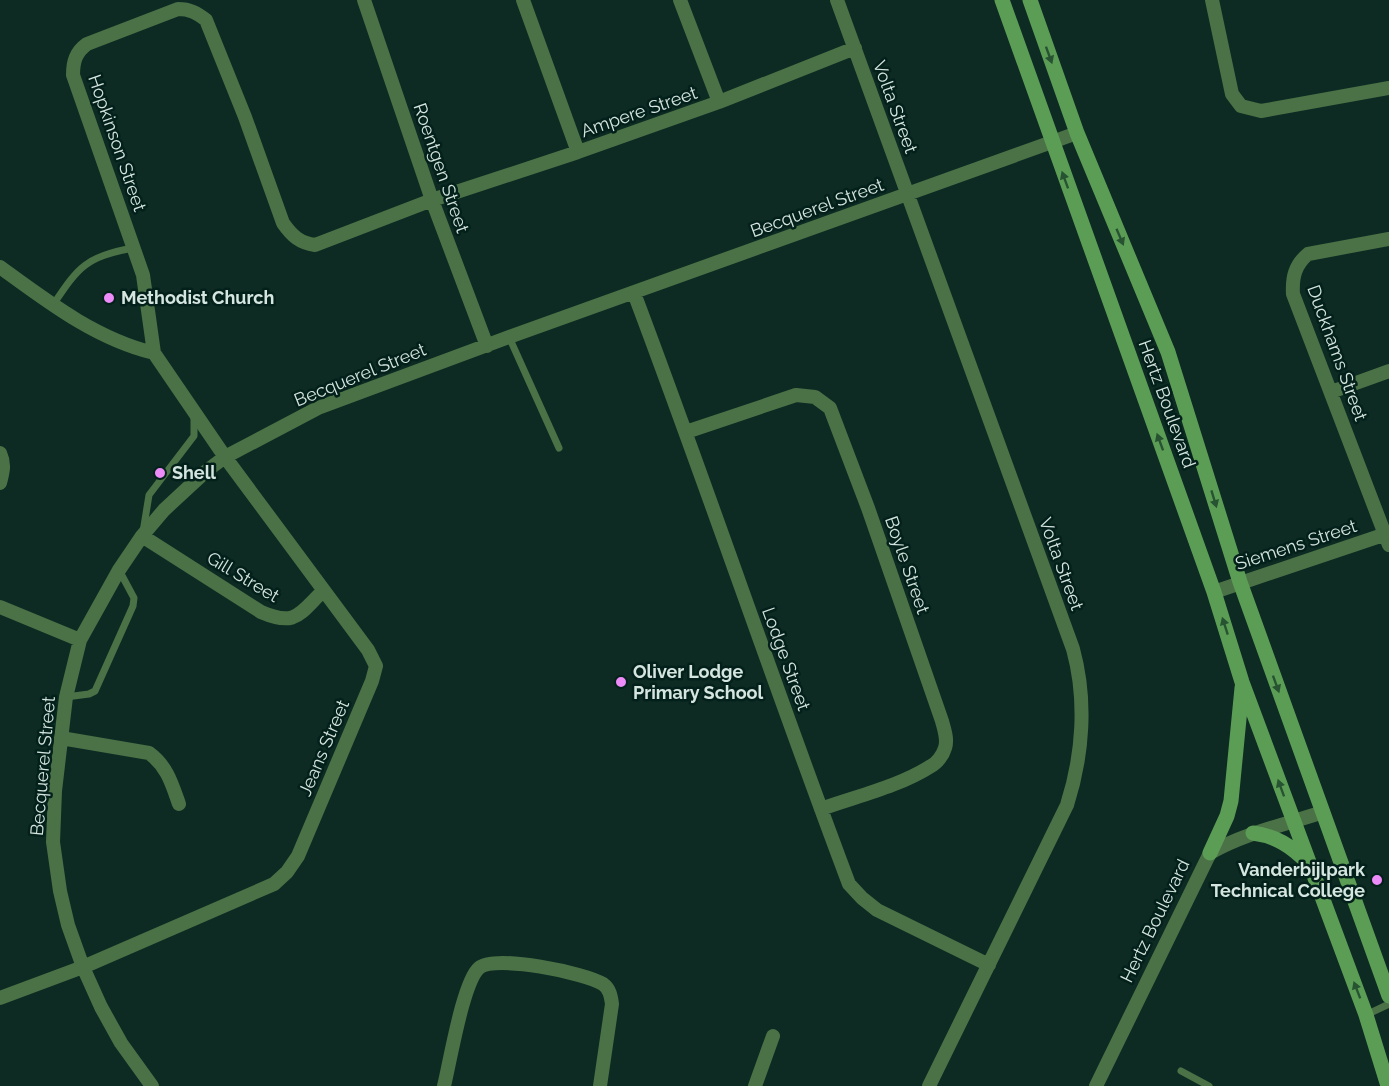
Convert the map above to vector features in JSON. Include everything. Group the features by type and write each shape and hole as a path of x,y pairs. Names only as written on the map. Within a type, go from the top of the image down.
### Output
{"street":[{"name":"Roentgen Street","path":"364,0 432,200 487,346"},
{"path":"523,0 578,152"},
{"path":"680,0 719,102"},
{"name":"Volta Street","path":"837,0 1073,649 1082,692 1078,765 1067,805 929,1086"},
{"name":"Hertz Boulevard","path":"1002,0 1214,592 1242,682 1366,1015 1388,1086"},
{"name":"Hertz Boulevard","path":"1030,0 1077,133 1168,352 1240,582 1389,996"},
{"path":"1212,0 1232,94 1241,106 1261,111 1389,88"},
{"name":"Hopkinson Street","path":"225,457 154,353 148,300 142,275 74,75 75,57 87,44 178,9 192,10 206,21 245,117 284,223 290,233 299,240 315,246 432,200"},
{"name":"Ampere Street","path":"432,200 719,102 855,48"},
{"name":"Becquerel Street","path":"152,1086 121,1043 83,967 68,925 60,891 53,842 55,791 66,697 80,640 119,570 142,536 172,502 204,472 225,457 318,408 1077,133"},
{"name":"Duckhams Street","path":"1388,538 1293,294 1292,283 1295,269 1300,260 1308,254 1389,239"},
{"path":"0,267 53,306 98,332 135,349 154,353"},
{"name":"Lodge Street","path":"634,293 849,884 877,910 989,965"},
{"path":"1331,392 1389,371"},
{"name":"Boyle Street","path":"686,432 796,395 815,397 830,408 868,508 942,721 946,740 945,748 942,755 931,766 903,780 821,809"},
{"path":"0,453 3,462 0,483"},
{"name":"Jeans Street","path":"83,967 274,884 287,872 298,856 372,681 376,666 368,650 225,457"},
{"name":"Gill Street","path":"142,536 261,612 276,618 287,620 297,616 323,591"},
{"name":"Siemens Street","path":"1214,592 1240,582 1388,538"},
{"path":"0,607 80,640"},
{"path":"1210,853 1227,816 1231,801 1242,682"},
{"path":"62,738 149,753 159,760 169,775 179,804"},
{"name":"Hertz Boulevard","path":"1096,1086 1210,853 1231,841 1253,833 1323,812"},
{"path":"1253,833 1268,835 1281,841 1309,864"},
{"path":"444,1086 463,1006 474,975 480,967 492,963 506,963 578,975 606,987 612,1004 600,1086"},
{"path":"0,998 83,967"},
{"path":"755,1086 773,1036"}],"lane":[{"path":"53,306 88,262 104,254 134,248"},
{"path":"509,337 559,448"},
{"path":"142,536 149,495 194,436 195,412"},
{"path":"66,697 90,694 95,691 133,606 134,598 119,570"},
{"path":"1366,1015 1389,1004"},
{"path":"1181,1071 1209,1086"}],"place":[{"name":"Methodist Church","path":"109,298"},
{"name":"Shell","path":"160,473"},
{"name":"Oliver Lodge Primary School","path":"621,682"},
{"name":"Vanderbijlpark Technical College","path":"1377,880"}]}
